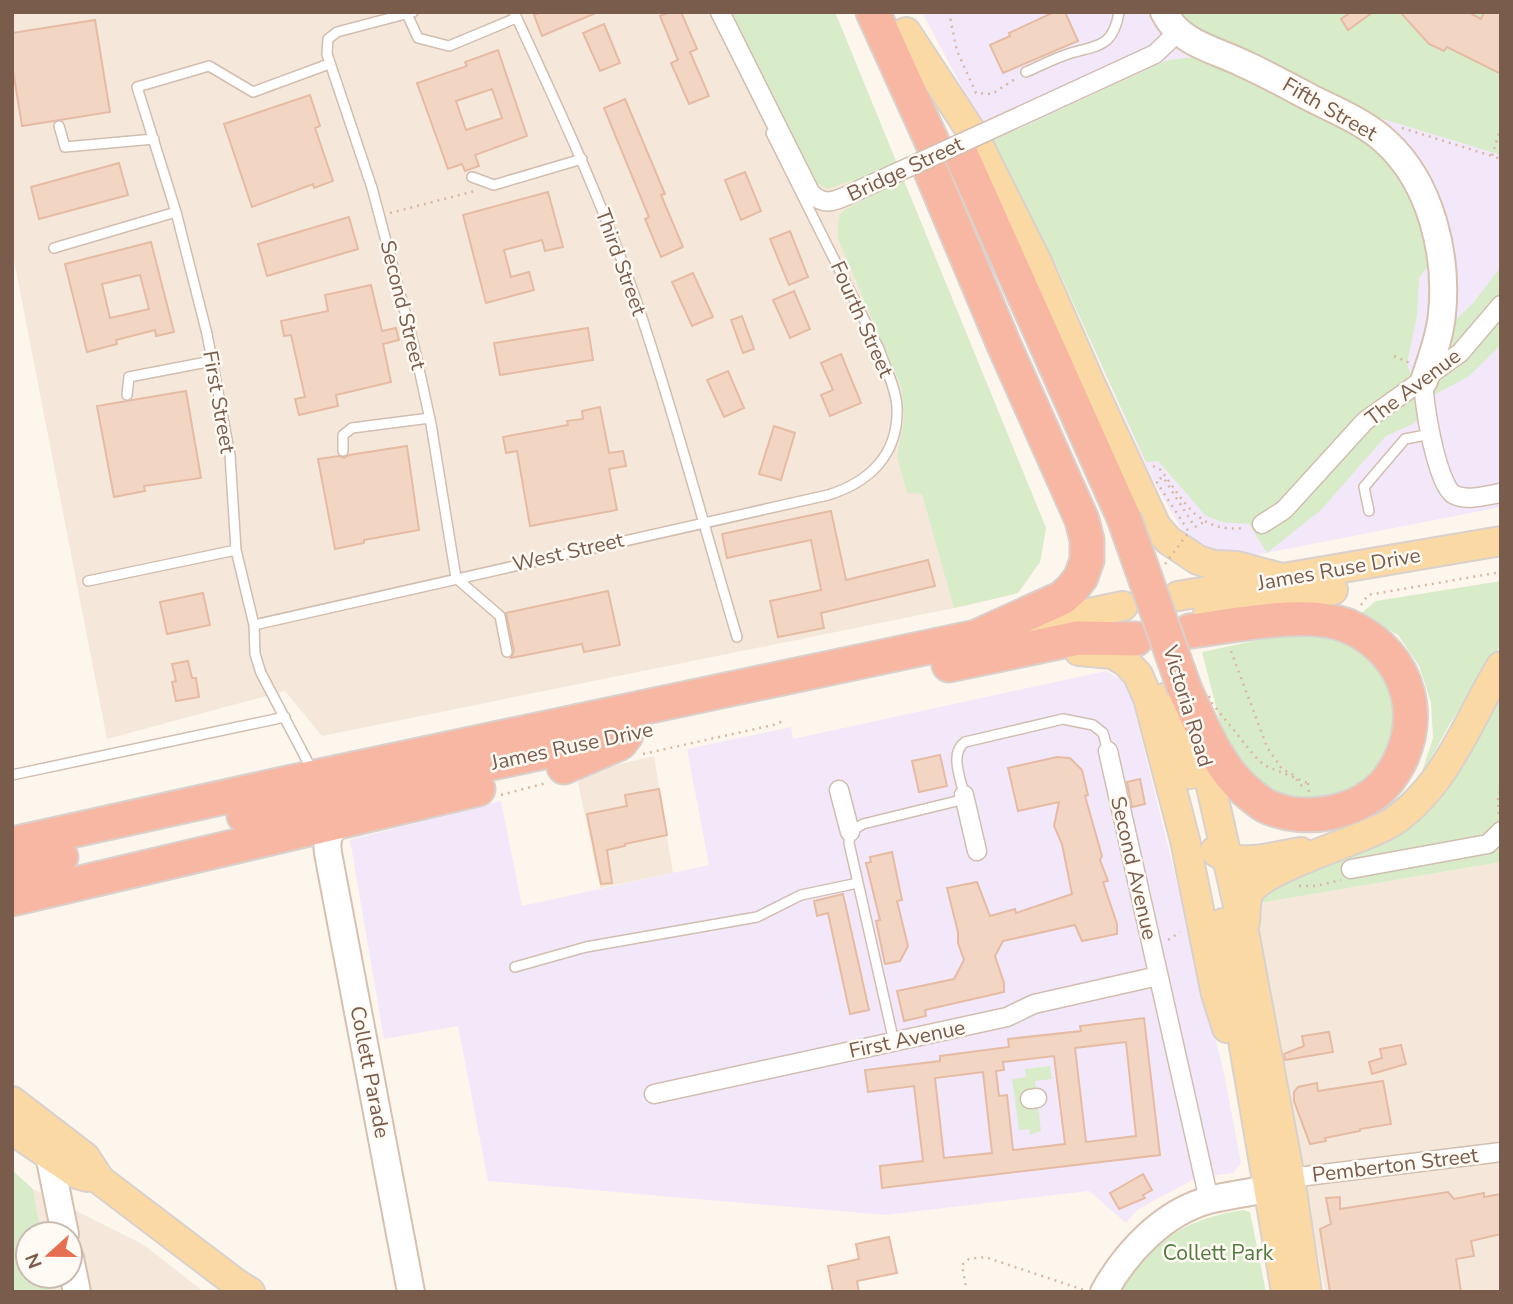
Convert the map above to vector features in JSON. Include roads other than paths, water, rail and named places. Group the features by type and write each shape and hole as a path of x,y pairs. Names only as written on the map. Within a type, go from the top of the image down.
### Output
{"highway":[{"path":"888,19 882,59 948,149 1004,345 1082,520 1087,540 1087,560 1081,577 1062,598 976,637"},
{"name":"Victoria Road","path":"948,149 1193,695"},
{"path":"1184,615 1325,621 1346,625 1373,640 1394,661 1409,693 1412,722 1403,752 1387,781 1362,801 1331,814 1297,814 1266,806 1227,771 1208,737 1193,695"},
{"name":"James Ruse Drive","path":"12,868 634,744 1130,625"},
{"name":"James Ruse Drive","path":"20,838 976,637"},
{"path":"12,899 547,774 620,743 634,744"}],"main road":[{"path":"888,19 948,149 1037,262 1156,526 1168,540 1198,560 1214,565 1237,566 1285,579"},
{"name":"James Ruse Drive","path":"1184,615 1285,579 1501,541"},
{"name":"James Ruse Drive","path":"1184,615 1501,558"},
{"name":"James Ruse Drive","path":"976,637 1130,625"},
{"path":"1041,645 1113,654 1126,662 1138,675 1159,736 1185,840 1216,994 1254,1106"},
{"path":"1206,837 1216,852 1229,859 1253,859 1338,844 1367,835 1389,824 1409,810 1441,773 1501,666"},
{"name":"Victoria Road","path":"1193,695 1206,837 1254,1106 1279,1183 1307,1292"},
{"name":"Victoria Road","path":"1193,695 1244,932 1279,1183 1286,1292"},
{"path":"1244,932 1247,896 1253,887 1338,844"},
{"path":"12,1101 77,1174 100,1180 250,1292"},
{"path":"12,1130 49,1142"}],"street":[{"name":"Bridge Street","path":"720,12 810,192 819,200 829,202 1155,54 1171,22"},
{"name":"Fifth Street","path":"1171,22 1194,42 1276,79 1367,128 1384,140 1410,169 1421,187 1435,233 1443,299 1437,340 1424,380 1423,396 1442,479 1448,490 1464,498 1501,493"},
{"name":"The Avenue","path":"1262,524 1284,510 1365,421 1460,353 1501,305"},
{"name":"Second Avenue","path":"1108,751 1209,1200"},
{"path":"839,790 850,832"},
{"name":"Second Avenue","path":"964,795 977,852"},
{"path":"328,853 327,839 330,831 340,821"},
{"path":"302,830 319,835 328,853"},
{"path":"1351,869 1488,844 1501,831"},
{"name":"Collett Parade","path":"328,853 411,1292"},
{"name":"First Avenue","path":"654,1094 1007,1017 1034,1004 1158,976"},
{"path":"49,1142 63,1220"},
{"name":"Pemberton Street","path":"1096,1291 1151,1233 1188,1208 1209,1200 1279,1183 1501,1152"}],"lane":[{"name":"Fourth Street","path":"712,12 879,349 897,406 895,432 888,451 876,468"},
{"path":"1026,72 1101,44 1112,34 1119,12"},
{"path":"410,13 418,38 449,46 515,15"},
{"name":"Second Street","path":"410,13 337,32 328,40 327,54 380,216 414,346 430,418 456,578"},
{"name":"Third Street","path":"515,15 582,159 638,305 737,638"},
{"name":"First Street","path":"315,777 261,673 255,654 254,625 236,550 230,455 212,361 176,212 137,86 209,66 253,92 329,64"},
{"path":"59,126 65,147 154,139"},
{"path":"472,177 494,185 582,159"},
{"path":"54,248 176,212"},
{"path":"127,395 129,377 212,361"},
{"path":"343,451 343,435 352,428 430,418"},
{"path":"1369,511 1364,487 1405,439 1431,434"},
{"name":"West Street","path":"254,625 847,489 876,468"},
{"path":"88,581 236,550"},
{"path":"456,578 499,617 507,652"},
{"path":"12,775 285,717"},
{"name":"Second Avenue","path":"964,795 956,756 965,742 1063,719 1093,725 1102,733 1108,751"},
{"path":"894,1042 849,844 850,832 863,824 957,803 964,795"},
{"path":"515,967 586,947 757,917 801,895 858,883"}],"park label":[{"name":"Collett Park","path":"1218,1253"}]}
